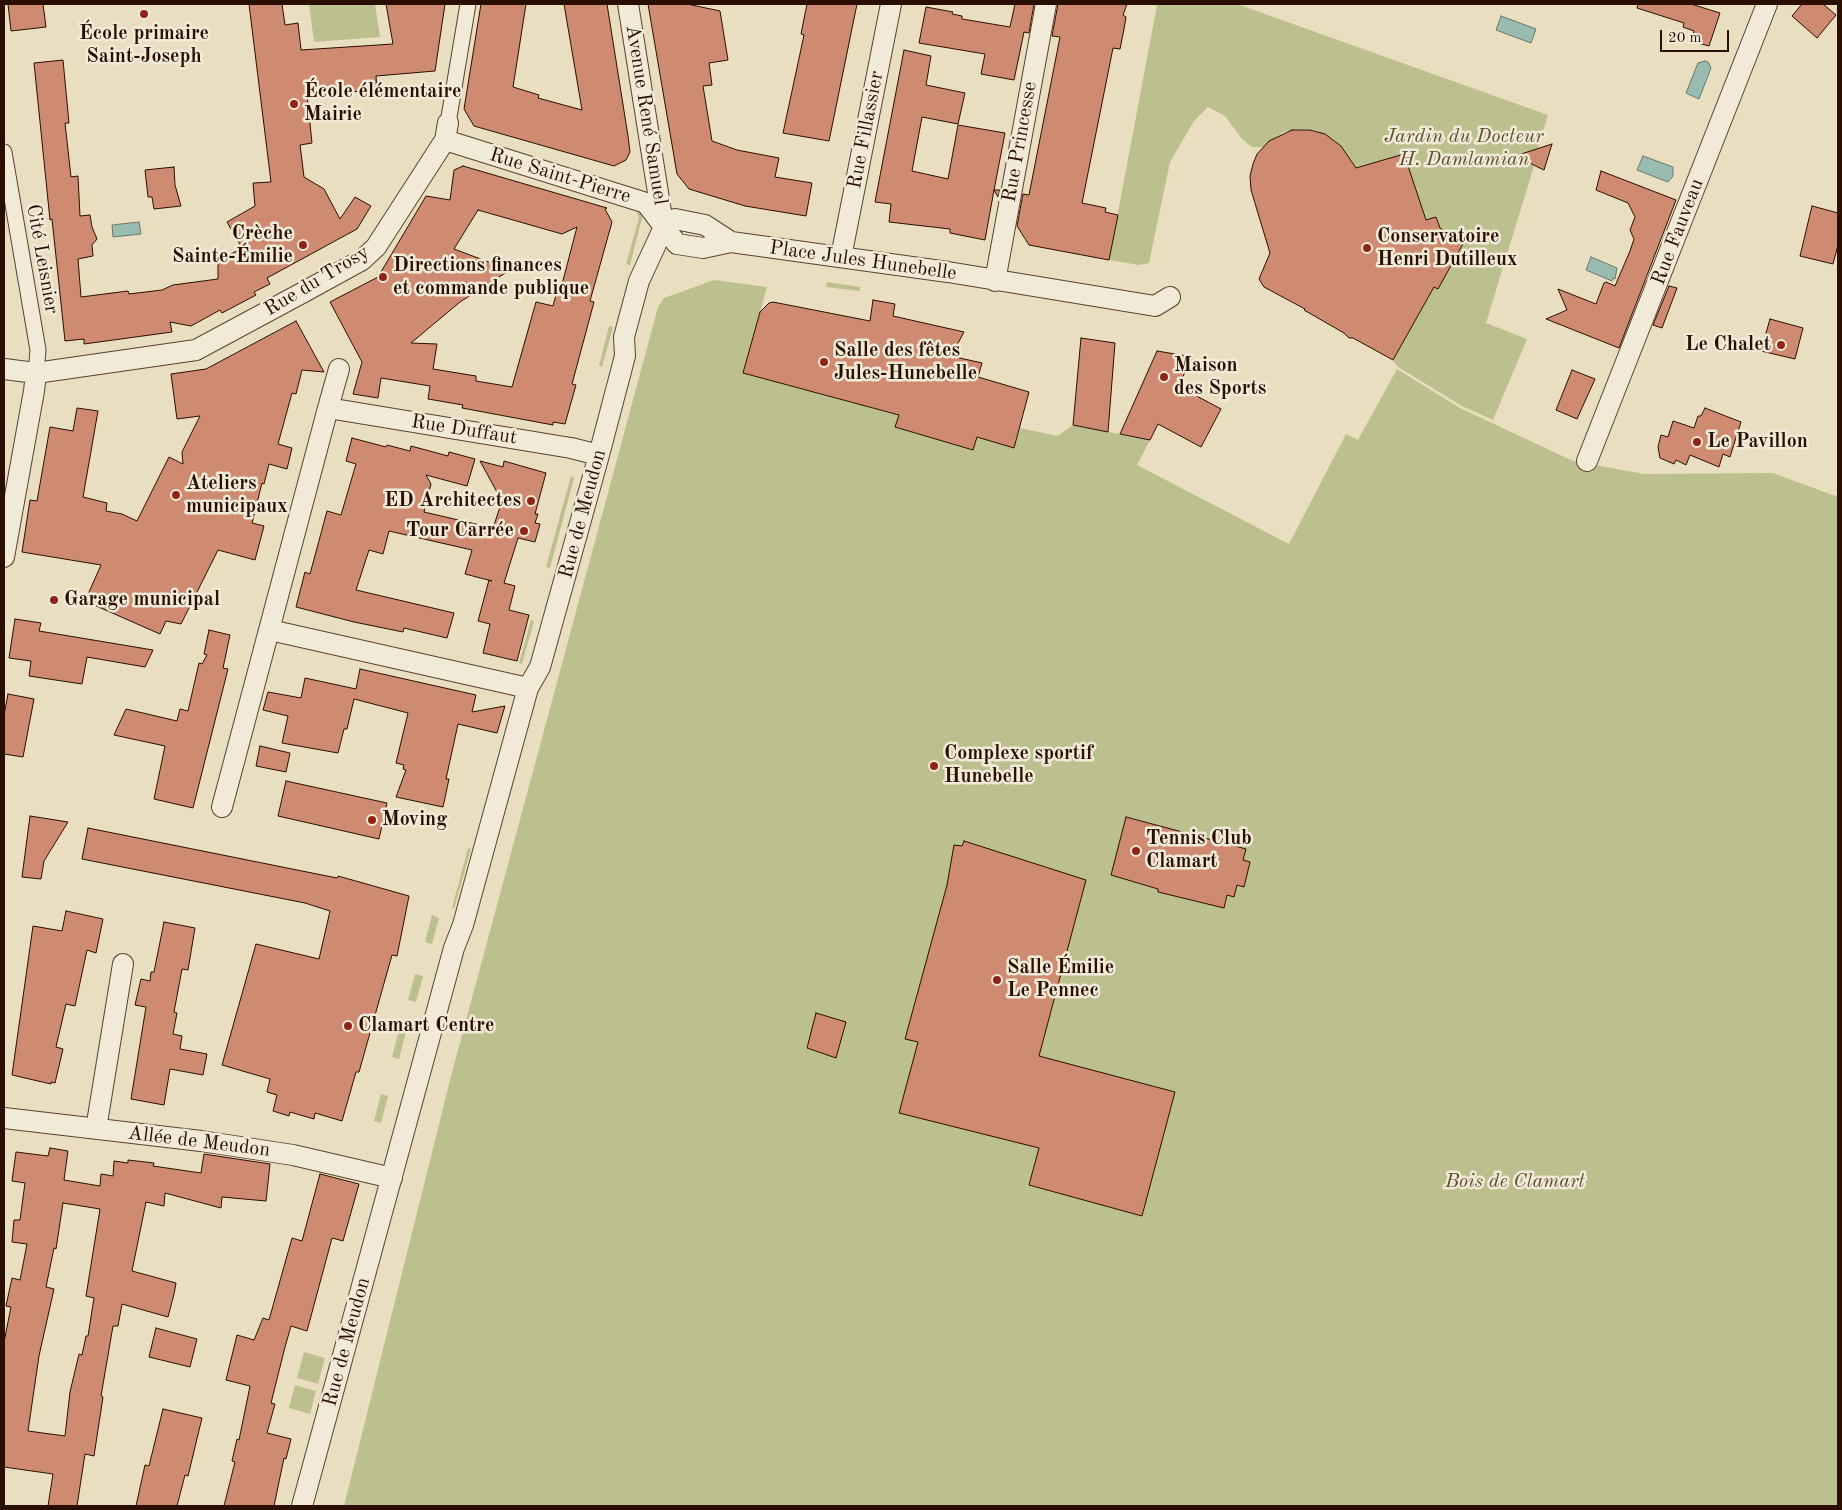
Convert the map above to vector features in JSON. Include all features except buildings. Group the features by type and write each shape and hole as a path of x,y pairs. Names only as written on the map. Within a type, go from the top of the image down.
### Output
{"street":[{"name":"Rue du Trosy","path":"4,369 36,373 196,350 362,260 371,252 387,231 446,132 468,4"},
{"name":"Avenue René Samuel","path":"628,4 664,227"},
{"name":"Rue Fillassier","path":"841,257 891,4"},
{"name":"Rue Princesse","path":"995,281 1046,4"},
{"name":"Rue Fauveau","path":"1587,460 1767,4"},
{"name":"Rue Saint-Pierre","path":"446,132 646,203 664,227"},
{"name":"Cité Leisnier","path":"4,152 38,350 36,373"},
{"name":"Place Jules Hunebelle","path":"664,227 675,220 705,225 731,242 841,257 1154,306 1170,297"},
{"name":"Rue de Meudon","path":"302,1506 454,948 464,925 528,688 540,667 594,453 625,356 624,337 639,281 664,227"},
{"path":"222,807 339,369"},
{"path":"4,557 36,373"},
{"name":"Rue Duffaut","path":"328,408 594,453"},
{"path":"270,630 528,688"},
{"path":"96,1130 123,964"},
{"name":"Allée de Meudon","path":"4,1118 201,1141 293,1155 392,1178"}],"green space":[{"path":"309,4 375,4 380,37 314,42"},
{"name":"Jardin du Docteur H. Damlamian","path":"1156,4 1237,4 1548,115 1535,157 1529,151 1525,153 1523,158 1525,163 1534,166 1486,323 1527,339 1493,420 1462,406 1398,367 1393,360 1434,287 1438,289 1464,242 1440,228 1436,217 1426,220 1404,154 1355,168 1341,146 1331,138 1314,130 1303,129 1283,132 1263,147 1252,147 1242,139 1225,116 1208,107 1194,121 1170,162 1149,263 1139,265 1109,260"},
{"path":"634,205 643,214 630,265 626,264 639,218"},
{"name":"Bois de Clamart","path":"714,280 767,287 743,373 899,415 896,427 972,449 977,437 1014,448 1020,428 1058,436 1073,425 1150,440 1137,465 1289,544 1346,434 1358,440 1397,369 1460,408 1573,461 1644,474 1773,473 1838,497 1838,1506 344,1506 451,1076 658,307 664,298"},
{"path":"827,282 860,287 860,291 826,287"},
{"path":"609,326 613,327 602,367 599,366"},
{"path":"571,476 574,478 550,568 546,567"},
{"path":"531,620 534,621 522,664 519,663"},
{"path":"468,848 471,849 454,909 452,908"},
{"path":"432,915 439,918 432,944 425,942"},
{"path":"415,974 423,976 416,1002 408,1000"},
{"path":"399,1030 406,1032 399,1059 392,1057"},
{"path":"381,1094 388,1096 381,1123 374,1121"},
{"path":"304,1352 325,1358 318,1384 297,1378"},
{"path":"295,1385 316,1391 310,1414 289,1408"}],"water":[{"path":"1501,16 1536,29 1531,43 1496,30"},
{"path":"1708,62 1711,68 1699,99 1686,93 1698,63"},
{"path":"1643,156 1673,167 1673,176 1668,182 1637,170"},
{"path":"139,222 141,234 113,237 112,225"},
{"path":"1591,257 1617,268 1615,279 1613,278 1612,281 1586,270"}],"place":[{"name":"École primaire Saint-Joseph","path":"144,14"},
{"name":"École élémentaire Mairie","path":"294,104"},
{"name":"Crèche Sainte-Émilie","path":"303,245"},
{"name":"Conservatoire Henri Dutilleux","path":"1367,248"},
{"name":"Directions finances et commande publique","path":"383,277"},
{"name":"Le Chalet","path":"1781,345"},
{"name":"Salle des fêtes Jules-Hunebelle","path":"824,362"},
{"name":"Maison des Sports","path":"1164,377"},
{"name":"Le Pavillon","path":"1697,442"},
{"name":"Ateliers municipaux","path":"176,495"},
{"name":"ED Architectes","path":"531,501"},
{"name":"Tour Carrée","path":"524,531"},
{"name":"Garage municipal","path":"54,600"},
{"name":"Complexe sportif Hunebelle","path":"934,766"},
{"name":"Moving","path":"372,820"},
{"name":"Tennis Club Clamart","path":"1136,851"},
{"name":"Salle Émilie Le Pennec","path":"997,980"},
{"name":"Clamart Centre","path":"348,1026"}]}
